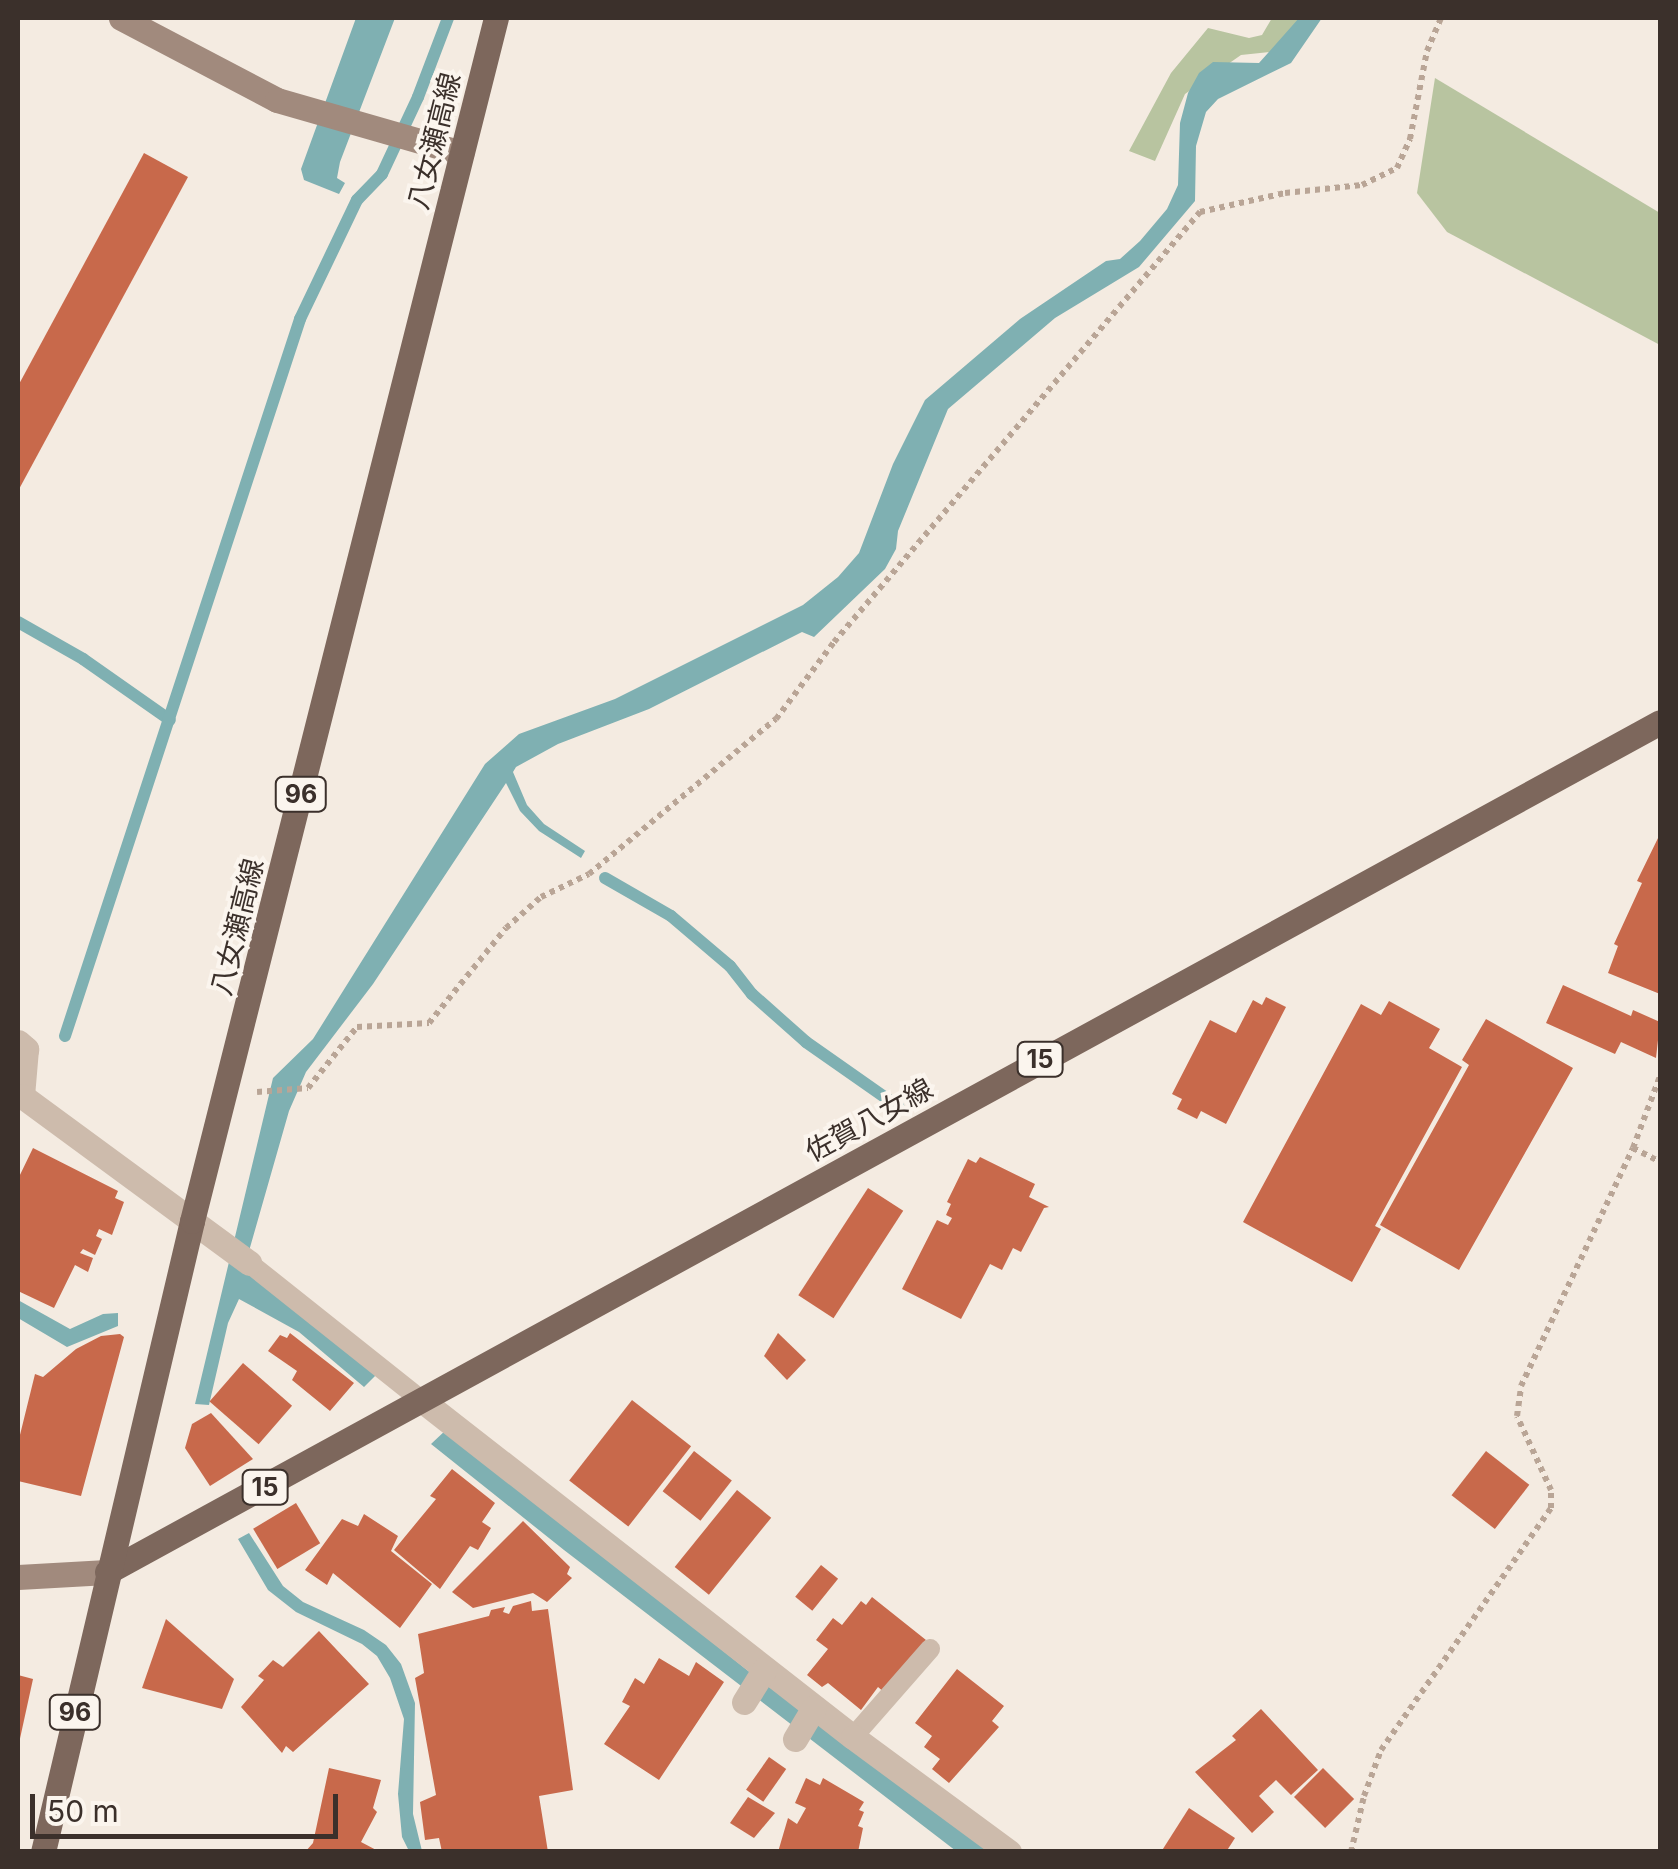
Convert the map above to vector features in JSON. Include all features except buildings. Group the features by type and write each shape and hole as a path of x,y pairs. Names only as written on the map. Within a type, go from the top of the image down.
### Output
{"main road":[{"name":"八女瀬高線","path":"43,1852 192,1221 496,18"},
{"name":"佐賀八女線","path":"107,1572 424,1402 1059,1048 1660,722"}],"street":[{"path":"121,18 277,100 462,153"},
{"path":"18,1042 26,1048 20,1099 238,1256"},
{"path":"424,1402 853,1738 1009,1852"},
{"path":"18,1577 107,1572"},
{"path":"744,1702 765,1669"},
{"path":"794,1739 814,1707"}],"lane":[{"path":"238,1256 424,1402"},
{"path":"853,1738 930,1649"}],"path":[{"path":"264,1091 308,1088 357,1027 429,1022 506,928 541,897 588,874 776,719 834,642 1200,212 1284,193 1362,185 1397,168 1410,139 1427,52 1441,18"},
{"path":"1351,1852 1364,1796 1381,1750 1551,1508 1552,1490 1517,1416 1521,1386 1633,1148 1660,1076"},
{"path":"1633,1148 1660,1162"}],"green space":[{"path":"1272,18 1309,18 1287,50 1241,55 1185,94 1155,161 1129,151 1171,73 1208,28 1249,38 1262,35"},
{"path":"1435,78 1660,213 1660,345 1447,232 1417,193"}],"water":[{"path":"356,18 395,18 340,162 337,178 345,183 339,194 304,180 301,169"},
{"path":"1299,18 1322,18 1291,63 1218,99 1206,112 1196,146 1195,201 1139,267 1055,318 948,409 885,569 814,637 802,632 649,709 558,744 516,767 513,772 527,805 544,824 585,851 581,858 539,831 520,811 506,783 373,984 306,1072 289,1111 245,1265 379,1372 364,1387 299,1332 239,1299 228,1323 209,1405 195,1404 273,1078 313,1039 485,764 519,734 615,699 803,605 838,577 859,553 893,464 925,400 1020,319 1106,261 1120,259 1140,241 1167,209 1178,185 1180,123 1188,93 1199,73 1213,62 1259,63"},
{"path":"18,1300 70,1329 103,1314 118,1313 118,1326 67,1347 18,1318"},
{"path":"447,1429 752,1674 988,1851 956,1851 564,1550 431,1444"},
{"path":"249,1533 283,1586 303,1602 364,1630 386,1645 401,1664 415,1703 413,1814 422,1851 409,1851 402,1837 398,1794 404,1719 390,1678 377,1656 362,1644 296,1612 268,1590 238,1539"}],"waterway":[{"path":"65,1036 300,319 357,200 382,174 418,97 448,18"},
{"path":"18,622 83,659 170,720"},
{"path":"605,878 671,916 730,966 752,994 806,1042 899,1107"}]}
